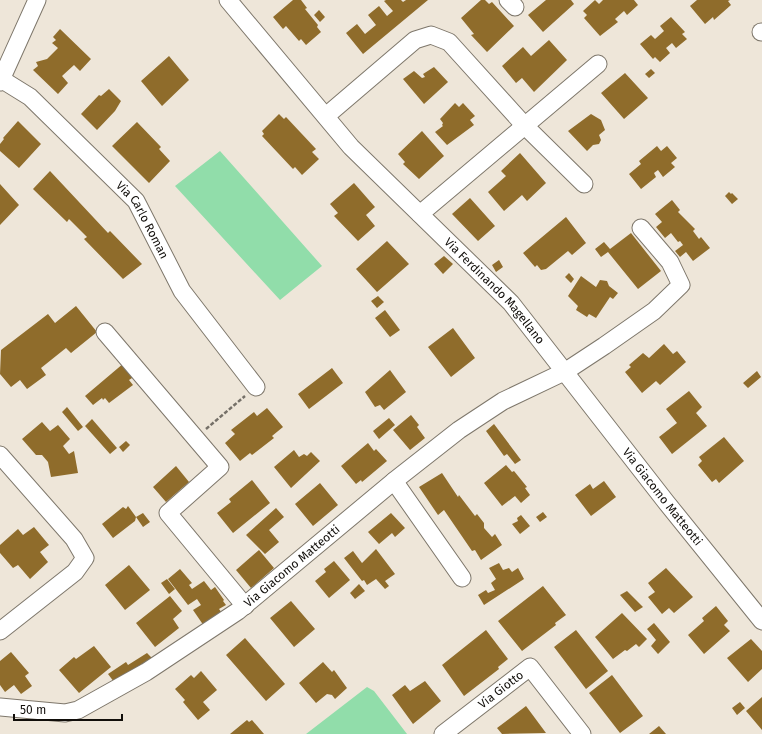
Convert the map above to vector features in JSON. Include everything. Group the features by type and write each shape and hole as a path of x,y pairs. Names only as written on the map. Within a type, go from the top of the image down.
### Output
{"street":[{"path":"1,80 37,0"},
{"name":"Via Ferdinando Magellano","path":"228,0 351,147 512,303 566,371"},
{"path":"326,116 415,40 432,35 449,42 524,126 584,184"},
{"path":"420,214 598,64"},
{"name":"Via Carlo Roman","path":"1,80 30,97 136,201 182,291 256,387"},
{"name":"Via Giacomo Matteotti","path":"0,707 65,714 78,710 146,672 245,606 394,481 459,430 503,401 566,371 654,310 681,285 670,262 642,228"},
{"path":"105,332 220,466 168,513 245,606"},
{"name":"Via Giacomo Matteotti","path":"566,371 666,502 762,621"},
{"path":"0,455 74,540 85,558 75,572 0,631"},
{"path":"394,481 462,578"},
{"name":"Via Giotto","path":"443,734 530,667 582,734"}],"path":[{"path":"196,438 256,387"}],"green space":[{"path":"220,151 322,266 280,300 175,186"},
{"path":"367,687 374,691 407,734 306,734"}],"building":[{"path":"293,0 301,0 307,8 305,9 318,25 317,27 321,32 306,45 301,39 299,41 286,26 283,29 273,17"},
{"path":"401,0 403,2 406,0 428,0 363,54 346,33 357,24 365,34 376,25 368,15 379,6 387,16 393,11 384,1"},
{"path":"481,0 485,0 489,4 492,2 514,26 487,52 471,35 474,34 461,18"},
{"path":"546,0 571,0 574,4 543,32 528,15"},
{"path":"595,0 599,4 603,0 634,0 638,5 627,15 624,11 615,19 618,22 600,36 584,18 587,15 583,11"},
{"path":"697,0 730,0 728,1 731,5 714,20 713,17 705,24 690,6"},
{"path":"319,10 325,17 320,22 314,15"},
{"path":"671,17 685,32 682,34 687,39 676,48 672,43 666,48 670,53 660,62 655,57 653,59 640,44 651,35 655,39 664,31 660,26"},
{"path":"60,29 91,59 80,71 74,65 62,76 68,83 58,94 33,70 38,66 36,62 47,59 58,48 52,43 56,40 53,37"},
{"path":"549,40 567,60 534,92 522,78 516,83 502,66 523,47 531,56"},
{"path":"169,56 189,80 162,106 141,81"},
{"path":"434,67 448,82 424,104 403,79 414,71 422,78 425,77 423,74"},
{"path":"651,69 655,73 649,78 645,74"},
{"path":"625,73 648,98 624,119 601,93"},
{"path":"109,89 121,101 115,111 97,130 81,114 99,95 101,96"},
{"path":"455,103 459,107 463,103 475,116 470,120 474,125 447,145 435,132 443,126 440,119"},
{"path":"279,114 284,119 286,117 316,149 312,152 319,159 302,175 295,167 293,169 262,136 264,134 262,131"},
{"path":"591,114 601,120 605,130 599,135 601,140 599,144 593,145 587,151 568,131"},
{"path":"18,121 41,144 19,168 0,151 0,144 4,139 3,138"},
{"path":"137,122 161,147 159,149 170,161 149,183 112,146"},
{"path":"422,131 444,156 419,179 403,164 405,162 398,154"},
{"path":"657,146 661,151 667,146 677,158 671,163 675,167 663,177 658,170 654,173 656,177 641,189 629,174 641,164 639,161"},
{"path":"520,153 546,183 527,201 522,195 504,211 488,192 506,176 501,171"},
{"path":"50,171 108,233 110,231 142,264 123,279 84,239 87,237 69,219 67,222 33,189"},
{"path":"354,183 375,207 366,215 375,226 358,241 334,216 338,213 330,204"},
{"path":"0,184 19,205 0,225"},
{"path":"729,192 738,199 732,204 725,196"},
{"path":"470,198 495,226 478,241 452,214"},
{"path":"672,200 680,210 678,212 695,229 693,231 699,239 701,237 710,248 693,261 686,252 680,257 675,251 683,245 680,241 678,242 671,233 665,238 656,227 662,222 655,214"},
{"path":"566,217 586,243 572,255 568,251 546,269 541,270 537,265 535,267 523,253"},
{"path":"631,233 661,271 638,289 608,252 601,257 595,249 604,242 610,249"},
{"path":"387,241 409,264 377,292 356,269"},
{"path":"444,256 453,264 443,274 434,264"},
{"path":"499,260 503,267 496,272 492,265"},
{"path":"569,273 574,279 571,283 565,277"},
{"path":"581,276 596,287 600,280 607,281 609,286 618,293 613,299 610,297 596,318 589,314 587,317 576,310 578,306 568,296"},
{"path":"378,296 384,302 377,308 371,301"},
{"path":"76,306 97,332 71,353 66,348 41,368 46,375 27,389 20,380 11,387 0,374 1,350 48,314 55,323"},
{"path":"385,310 400,330 390,337 375,318"},
{"path":"453,328 475,358 451,377 428,347"},
{"path":"664,344 673,354 677,351 686,362 660,385 656,381 642,393 625,372 631,367 629,365 643,353 649,358"},
{"path":"124,363 135,376 129,380 133,385 109,403 105,398 103,400 102,398 93,405 85,396"},
{"path":"332,368 343,383 309,409 298,394"},
{"path":"390,370 406,392 384,410 380,405 375,407 365,392"},
{"path":"757,371 761,377 748,388 743,383"},
{"path":"689,391 702,407 696,413 707,426 672,454 659,437 677,423 666,409"},
{"path":"67,407 83,427 78,431 62,412"},
{"path":"267,408 283,427 272,436 274,438 252,455 250,453 240,461 225,443 235,434 231,430 254,412 257,416"},
{"path":"411,415 419,425 417,427 425,438 410,450 393,430"},
{"path":"389,418 395,425 379,439 373,431"},
{"path":"92,419 117,448 110,454 85,426"},
{"path":"42,422 50,431 58,425 70,439 63,446 69,454 74,451 78,473 51,477 48,462 42,455 36,455 22,439"},
{"path":"494,424 521,460 515,464 507,454 504,456 486,431"},
{"path":"724,437 744,461 719,483 716,479 712,482 698,465 702,461 699,457"},
{"path":"126,441 130,445 123,452 119,447"},
{"path":"368,443 374,451 376,449 387,461 362,482 361,480 356,484 341,466"},
{"path":"294,450 299,457 304,454 307,456 311,452 320,461 291,488 274,467"},
{"path":"506,465 512,472 514,471 527,487 525,488 530,495 521,503 515,496 502,506 484,483"},
{"path":"176,466 189,482 166,502 153,487"},
{"path":"442,473 458,497 459,495 475,516 477,514 484,523 484,528 492,537 495,534 502,545 481,560 475,550 472,551 444,510 438,515 419,487"},
{"path":"252,480 270,503 233,533 217,513 231,502 229,499"},
{"path":"604,481 616,497 591,516 575,495 590,484 593,489"},
{"path":"320,483 338,505 313,526 295,504"},
{"path":"128,506 136,517 135,521 113,538 102,524 123,507 126,509"},
{"path":"276,508 284,517 269,530 279,542 265,554 246,535"},
{"path":"543,512 547,517 540,522 536,517"},
{"path":"143,513 150,522 143,527 136,517"},
{"path":"391,513 405,528 395,537 392,533 379,544 368,532"},
{"path":"521,515 530,526 520,534 512,524 518,521 517,518"},
{"path":"34,527 49,545 40,552 48,562 30,579 18,565 13,568 0,553 0,545 18,529 23,535"},
{"path":"376,549 395,574 385,581 389,586 385,589 376,579 367,585 364,580 362,581 344,558 353,551 362,563"},
{"path":"259,550 274,568 251,588 236,570"},
{"path":"334,561 350,580 329,598 315,581 326,572 324,569"},
{"path":"499,563 503,570 509,568 512,572 518,568 524,579 484,605 478,595 486,590 488,593 495,590 491,583 496,579 489,568"},
{"path":"129,565 150,590 125,610 105,585"},
{"path":"666,568 693,597 674,613 669,608 662,614 648,597 655,592 648,583"},
{"path":"180,569 192,583 189,585 192,589 204,581 211,590 215,587 224,600 223,601 226,605 219,609 222,613 204,626 193,610 201,605 197,599 188,605 168,579"},
{"path":"167,579 175,589 169,594 161,583"},
{"path":"359,584 365,591 355,599 350,593"},
{"path":"543,586 566,615 555,623 556,625 522,651 498,621"},
{"path":"627,591 643,607 635,612 620,595"},
{"path":"170,596 182,611 173,619 179,628 155,647 136,623"},
{"path":"291,601 315,629 294,647 270,618"},
{"path":"716,606 728,621 724,625 730,631 704,654 688,635 704,621 702,618"},
{"path":"622,613 647,639 639,647 636,644 613,659 595,637"},
{"path":"654,623 670,642 658,654 651,646 656,640 647,629"},
{"path":"486,630 508,659 498,667 499,669 464,696 442,665"},
{"path":"576,630 608,671 586,689 554,647"},
{"path":"245,638 285,684 266,701 226,655"},
{"path":"751,639 762,651 762,669 748,682 727,658"},
{"path":"94,646 111,667 79,693 59,670 74,657 76,659"},
{"path":"11,652 29,673 25,676 32,686 21,694 14,685 5,692 0,685 0,661"},
{"path":"147,653 153,659 114,682 108,674 126,662 128,665"},
{"path":"323,662 332,672 334,670 347,688 335,699 332,695 327,694 316,703 299,683"},
{"path":"201,671 217,690 203,702 210,710 198,720 183,702 185,700 175,689 191,675 194,678"},
{"path":"612,675 643,716 620,733 589,693"},
{"path":"425,681 441,701 413,724 392,695 405,685 410,691"},
{"path":"762,697 762,730 746,711"},
{"path":"740,702 745,708 737,715 732,708"},
{"path":"526,706 546,733 502,734 497,728"},
{"path":"247,720 249,722 252,720 264,734 230,734"},
{"path":"659,726 666,734 649,734"}]}
